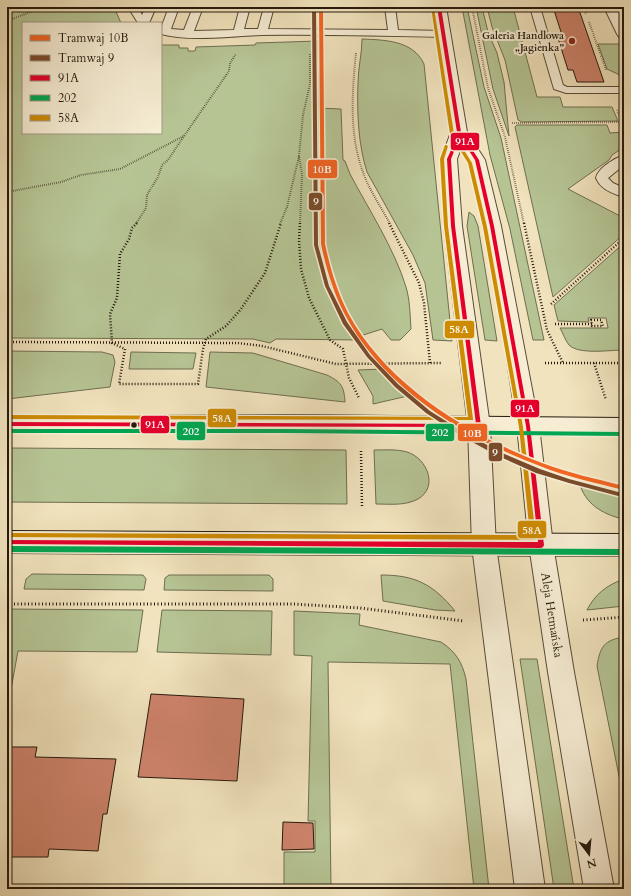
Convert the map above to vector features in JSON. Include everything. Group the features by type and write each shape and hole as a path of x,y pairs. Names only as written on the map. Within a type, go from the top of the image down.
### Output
{"street":[{"name":"Aleja Hetmańska","path":"439,7 459,132 477,160 492,226 515,348 528,426 541,545 598,889"},
{"path":"611,7 624,34"},
{"name":"Aleja Hetmańska","path":"459,132 449,159 454,226 479,426 484,546 530,889"},
{"path":"7,424 284,424 624,427"},
{"path":"7,542 484,546 624,545"}],"lane":[{"path":"133,7 138,18 142,22"},
{"path":"144,22 151,7"},
{"path":"174,7 163,32 188,34 262,32 444,34"},
{"path":"188,34 198,7"},
{"path":"238,33 245,7"},
{"path":"262,32 269,7"},
{"path":"390,7 393,33"},
{"path":"535,7 558,87 566,90 624,90"},
{"path":"624,159 603,174 602,178 602,181 606,184 624,193"}],"path":[{"path":"7,21 43,7"},
{"path":"472,7 488,88 505,137 547,330 563,363"},
{"path":"584,7 613,90"},
{"path":"112,343 110,314 117,298 120,254 129,239 132,228 140,219 146,208 147,195 156,181 162,165 168,160 178,143 229,71 230,63 241,45 238,33"},
{"path":"112,343 124,349 119,384 198,384 206,339 226,326 241,308 265,273 272,253 276,234 287,207 299,156 303,116 310,84 310,33"},
{"path":"357,48 353,82 358,158 363,172 408,256 419,284 424,304 430,364"},
{"path":"512,123 624,122"},
{"path":"7,192 61,182 81,175 120,169 184,136"},
{"path":"299,156 302,174 299,240 301,269 309,298 330,340 343,349 349,378 359,395 359,400"},
{"path":"551,304 624,238"},
{"path":"556,324 592,324 592,326 603,326 601,320 591,320 592,324"},
{"path":"7,342 255,344 320,362 448,363"},
{"path":"543,363 624,363"},
{"path":"594,363 603,392"},
{"path":"360,447 362,507"},
{"path":"621,449 624,466"},
{"path":"7,604 324,605 371,609 438,619 467,621"},
{"path":"579,620 624,617"}],"green space":[{"path":"7,7 114,7 121,22 22,22 22,134 162,134 162,45 179,45 179,48 188,48 188,51 195,51 196,47 318,41 318,108 341,109 343,160 345,161 350,174 381,229 395,258 406,287 410,308 411,329 400,340 391,340 382,329 357,337 359,340 276,339 270,343 253,339 7,338"},
{"path":"462,7 467,7 484,87 501,138 544,340 533,340 510,229 490,155"},
{"path":"476,7 482,7 488,32 497,53 504,82 509,136 493,89"},
{"path":"487,7 513,7 537,97 560,97 563,107 612,107 618,121 522,122 518,120 505,60 492,27"},
{"path":"362,39 388,41 405,46 413,50 424,64 452,341 433,340 425,283 413,255 367,172 360,139 358,117 358,77"},
{"path":"598,44 622,44 624,46 624,77 607,69"},
{"path":"517,125 607,125 610,133 624,132 624,147 612,155 609,160 568,189 624,218 624,234 553,297 515,127"},
{"path":"469,212 474,216 478,226 497,341 485,340 467,226"},
{"path":"624,243 624,350 587,351 574,348 569,345 560,328 608,328 606,318 588,318 589,322 558,321 554,305"},
{"path":"7,351 102,352 113,355 115,362 110,387 7,399"},
{"path":"131,352 196,353 193,369 129,369"},
{"path":"210,352 253,353 327,375 339,382 343,388 345,402 206,387"},
{"path":"384,369 412,395 373,404 373,396 358,370"},
{"path":"7,448 346,450 347,504 7,502"},
{"path":"374,450 403,451 414,455 420,460 425,466 429,480 428,487 424,494 418,499 408,503 376,504"},
{"path":"579,482 619,492 623,519 601,511 595,507 585,496"},
{"path":"32,574 143,575 146,579 144,590 24,589 26,579"},
{"path":"169,575 269,575 273,579 273,591 164,590 165,578"},
{"path":"381,575 393,575 414,579 439,594 455,611 435,610 383,601"},
{"path":"624,579 624,606 587,610 590,604 602,591 612,584"},
{"path":"7,609 143,610 137,652 18,651 7,711"},
{"path":"162,610 272,611 271,655 157,652"},
{"path":"294,611 360,614 359,625 441,642 458,658 463,667 466,679 489,889 474,889 450,664 328,662 331,889 284,889 284,852 315,852 315,821 308,821 312,656 294,655"},
{"path":"624,637 624,801 597,666 602,649 607,642"},
{"path":"520,659 537,659 574,889 554,889"}],"building":[{"name":"Galeria Handlowa „Jagienka”","path":"553,7 578,7 604,82 577,82 573,70 568,70 557,35 562,35"},
{"path":"151,694 244,699 237,781 138,777"},
{"path":"7,747 37,747 35,757 116,759 107,814 103,814 98,851 49,849 48,857 7,857"},
{"path":"283,822 313,823 314,849 282,850"}],"tram line":[{"name":"9","path":"314,7 316,245 327,286 345,323 368,356 396,386 428,412 463,435 538,471 622,495"},
{"name":"10B","path":"321,7 323,244 328,268 336,291 352,324 376,356 396,377 417,396 465,429 490,443 542,465 624,488"}],"transit line":[{"name":"91A","path":"439,7 459,132 477,160 492,226 528,426 541,545"},
{"name":"58A","path":"7,535 533,538 521,427 485,227 470,163 452,134 432,8"},
{"name":"58A","path":"7,417 471,419 446,226 442,159 446,146"},
{"name":"91A","path":"453,149 449,159 453,226 479,426"},
{"name":"91A","path":"7,424 479,426"},
{"name":"202","path":"7,431 284,431 624,434"},
{"name":"91A","path":"7,542 541,545"},
{"name":"202","path":"7,549 624,552"}],"place":[{"name":"Galeria Handlowa „Jagienka”","path":"572,41"}]}
